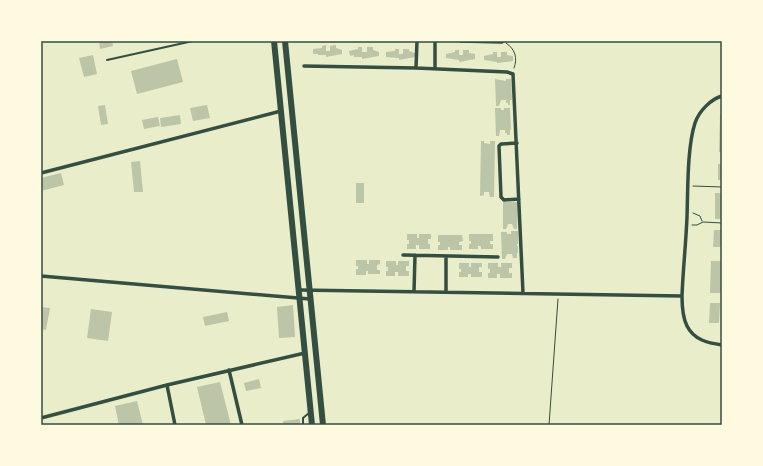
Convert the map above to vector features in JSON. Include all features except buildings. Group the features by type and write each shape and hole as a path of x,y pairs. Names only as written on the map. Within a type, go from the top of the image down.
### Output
{"highway":[{"path":"274,41 312,425"},
{"path":"286,41 323,425"}],"street":[{"path":"416,68 417,41"},
{"path":"435,41 435,69"},
{"path":"461,41 502,42"},
{"path":"304,66 416,68 513,74 523,293"},
{"path":"722,96 715,98 704,109 698,116 695,124 691,144 682,296 686,325 690,331 700,340 707,343 722,345"},
{"path":"41,172 282,111"},
{"path":"517,143 501,144 499,146 501,197 504,200 519,199"},
{"path":"403,255 498,257"},
{"path":"414,292 415,255"},
{"path":"446,256 446,292"},
{"path":"41,276 310,299"},
{"path":"299,290 682,296"},
{"path":"41,418 167,385 305,352"},
{"path":"229,370 242,425"},
{"path":"167,385 175,425"}],"lane":[{"path":"107,60 193,41"},
{"path":"303,425 303,418 311,412"}],"path":[{"path":"502,42 511,46 516,59 511,73"},
{"path":"688,185 722,187"},
{"path":"687,212 698,215 703,222"},
{"path":"687,224 695,225 703,222 722,223"},
{"path":"549,425 558,294"}]}
